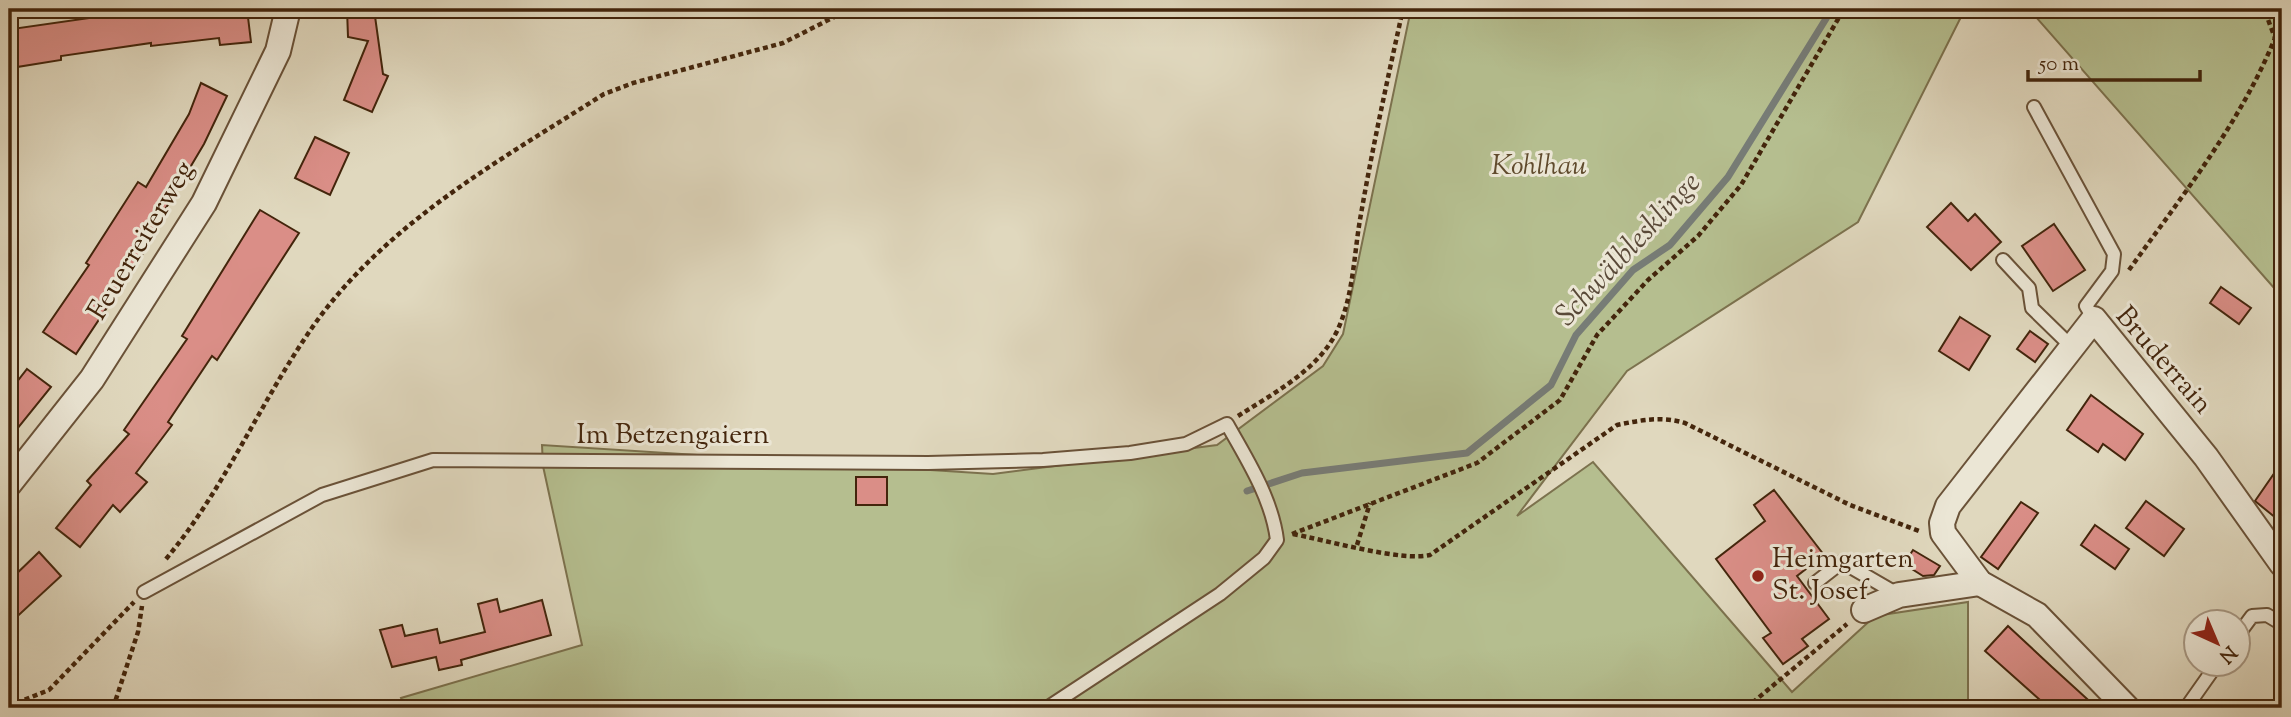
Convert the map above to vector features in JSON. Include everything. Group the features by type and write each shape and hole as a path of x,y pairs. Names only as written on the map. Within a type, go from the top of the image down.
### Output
{"street":[{"name":"Feuerreiterweg","path":"9,484 92,379 204,203 278,51 288,9"},
{"name":"Bruderrain","path":"1945,537 1941,523 1948,506 2094,319 2206,457 2282,564"},
{"path":"1945,537 1980,583 2036,615 2127,708"},
{"path":"1864,610 1899,595 1980,583"}],"lane":[{"path":"2034,107 2114,254 2112,271 2086,306 2094,319"},
{"path":"2003,260 2029,288 2032,308 2072,347"},
{"path":"1047,708 1220,594 1264,558 1276,540 1275,524 1266,502 1227,424"},
{"name":"Im Betzengaiern","path":"144,592 322,495 433,460 928,463 1043,460 1130,453 1185,444 1227,424"},
{"path":"1815,583 1842,562 1899,595"},
{"path":"2252,616 2267,615 2282,624"},
{"path":"2186,708 2207,678"}],"path":[{"path":"164,561 180,542 245,440 275,382 321,316 365,265 407,225 443,197 604,94 633,83 783,43 850,9"},
{"path":"1227,424 1291,382 1318,358 1338,330 1348,295 1376,131 1403,9"},
{"path":"1299,531 1477,463 1560,400 1597,335 1648,280 1698,236 1741,185 1844,9"},
{"path":"2126,275 2204,165 2262,69 2275,37 2264,9"},
{"path":"1292,534 1420,558 1430,555 1617,425 1670,418 1850,505 1923,532 1945,537"},
{"path":"1357,545 1370,503"},
{"path":"9,706 49,691 144,592"},
{"path":"113,708 138,632 144,592"},
{"path":"1746,708 1864,610"}],"green space":[{"name":"Kohlhau","path":"1411,9 1965,9 1858,222 1627,371 1517,516 1593,462 1792,692 1875,616 1968,602 1968,708 405,708 401,698 582,645 543,466 542,445 993,474 1217,445 1323,366 1343,334"},
{"path":"2029,9 2282,9 2282,297"}],"building":[{"path":"152,9 172,9 173,15 247,9 251,42 220,45 219,38 151,46 151,43 61,56 61,60 17,67 12,29"},
{"path":"347,9 374,9 383,74 388,76 372,112 344,100 368,41 348,37"},
{"path":"201,83 227,96 204,144 141,250 144,252 76,354 43,332 89,265 86,263 138,182 146,187 189,114"},
{"path":"315,137 349,153 330,195 295,178"},
{"path":"1951,203 1968,221 1975,214 2001,242 1971,270 1927,227"},
{"path":"260,210 299,233 217,360 212,356 168,422 172,425 136,473 147,482 120,512 113,505 80,547 56,528 91,485 87,481 129,434 124,430 187,339 182,336"},
{"path":"2054,224 2085,270 2053,291 2022,246"},
{"path":"2221,287 2251,308 2239,324 2210,303"},
{"path":"1960,317 1990,336 1969,370 1939,351"},
{"path":"2030,331 2048,344 2035,362 2017,349"},
{"path":"27,369 51,387 9,439 9,392"},
{"path":"2091,395 2143,434 2125,460 2103,444 2098,452 2067,430"},
{"path":"2282,462 2282,523 2255,501"},
{"path":"856,477 887,477 887,505 856,505"},
{"name":"Heimgarten St. Josef","path":"1774,490 1824,555 1797,576 1829,619 1802,639 1808,646 1783,664 1763,638 1771,633 1716,559 1765,521 1754,505"},
{"path":"2146,501 2184,529 2164,556 2126,528"},
{"path":"2021,502 2038,513 1998,569 1981,557"},
{"path":"2095,525 2129,549 2115,569 2081,545"},
{"path":"1913,550 1940,566 1934,575 1923,576 1904,564"},
{"path":"39,552 61,576 9,624 9,581"},
{"path":"497,599 500,612 542,600 551,635 461,660 462,665 439,670 436,657 392,667 380,630 402,625 405,636 437,629 440,643 485,632 478,604"},
{"path":"2008,626 2097,708 2049,708 1985,651"}],"waterway":[{"name":"Schwälblesklinge","path":"1247,491 1302,473 1467,453 1551,385 1576,335 1633,270 1670,245 1728,177 1832,9"}],"place":[{"name":"Heimgarten St. Josef","path":"1758,576"}]}
